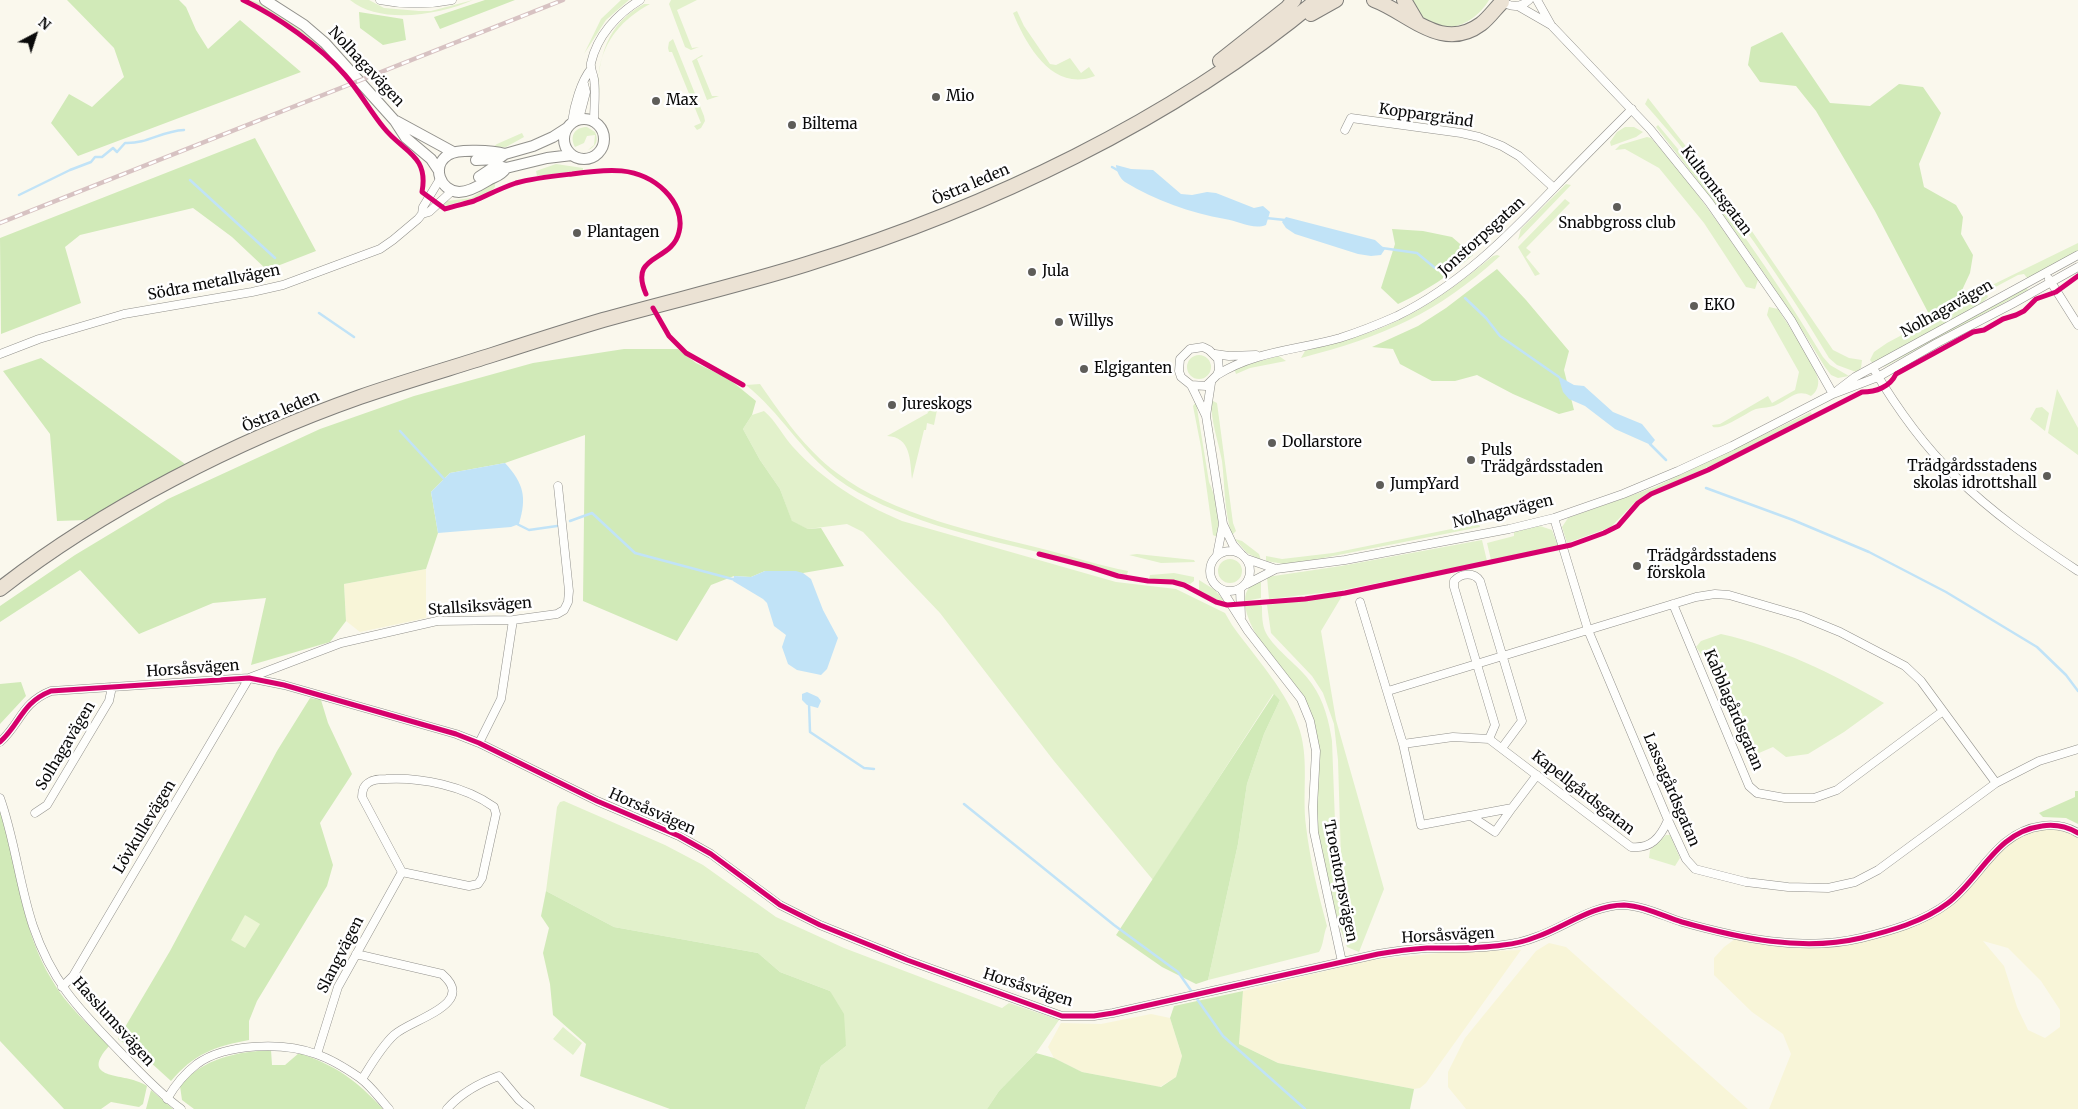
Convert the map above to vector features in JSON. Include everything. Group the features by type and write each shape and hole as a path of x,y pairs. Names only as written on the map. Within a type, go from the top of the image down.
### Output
{"highway":[{"path":"1200,78 1287,8 1294,0"},
{"name":"Östra leden","path":"601,321 628,310 851,246 945,210 1018,178 1150,109 1247,46 1308,0"},
{"name":"Östra leden","path":"0,589 78,534 145,494 223,455 357,398 601,321 808,264 946,213 1020,182 1090,148 1153,113 1250,51 1317,0"},
{"path":"1250,51 1336,0"},
{"path":"1374,0 1421,26 1445,34 1468,32 1482,24 1502,1"},
{"path":"1404,0 1421,26"}],"street":[{"name":"Nolhagavägen","path":"265,0 304,25 325,43 395,121 406,138 425,153 440,175"},
{"path":"380,0 396,4 423,5 452,0"},
{"path":"479,177 499,166 506,168 547,158 572,155 586,159 594,156 601,149 603,134 594,122 594,77 591,64 601,39 611,24 626,9 640,0"},
{"path":"1518,6 1529,0"},
{"name":"Kultomtsgatan","path":"1537,0 1551,25 1632,109 1681,166 1751,260 1791,320 1833,394"},
{"name":"Kultomtsgatan","path":"1502,1 1507,5 1518,6 1551,25"},
{"path":"572,155 565,145 564,139 586,92 584,84 586,76 591,69"},
{"name":"Jonstorpsgatan","path":"1244,557 1233,545 1223,524 1206,416 1211,383 1217,375 1231,367 1263,355 1340,338 1376,325 1445,288 1496,247 1632,109"},
{"name":"Koppargränd","path":"1345,130 1351,118 1480,137 1502,146 1519,156 1554,188"},
{"name":"Nolhagavägen","path":"395,121 457,152 497,152 505,154"},
{"path":"573,123 594,122"},
{"name":"Nolhagavägen","path":"476,160 498,159 505,154 533,146 573,123"},
{"path":"468,190 477,182 479,177 476,160 472,156 457,152 443,159 440,175 443,184 452,191 463,192 468,190 502,175 506,168"},
{"name":"Södra metallvägen","path":"422,214 423,207 440,175"},
{"name":"Södra metallvägen","path":"0,354 40,339 124,314 283,285 380,249 422,214 429,212 452,191"},
{"name":"Nolhagavägen","path":"1833,394 1872,368 2078,256"},
{"name":"Nolhagavägen","path":"1244,557 1276,569 1346,560 1509,529 1554,518 1623,494 1678,472 1833,394 1878,377 2078,266"},
{"path":"2046,273 2078,325"},
{"name":"Jonstorpsgatan","path":"1206,416 1191,386 1185,382 1179,371 1180,359 1184,354 1196,347 1209,350 1214,354 1229,356 1263,355"},
{"path":"1214,354 1219,364 1217,375"},
{"path":"1872,368 1919,437 1956,478 2005,519 2078,571"},
{"path":"1191,386 1201,387 1211,383"},
{"name":"Stallsiksvägen","path":"249,678 341,643 437,622 513,620 557,614 564,610 568,602 569,591 558,486"},
{"name":"Lassagårdsgatan","path":"1554,518 1588,630 1668,820 1686,859 1695,869 1746,882 1788,887 1828,888 1855,882 1878,870 1996,783 2039,761 2078,749"},
{"name":"Jonstorpsgatan","path":"1217,555 1223,524"},
{"path":"1228,551 1244,557 1251,572 1243,587 1234,591 1222,590 1213,582 1210,571 1217,555 1228,551"},
{"name":"Nolhagavägen","path":"1243,587 1254,579 1270,574 1276,569"},
{"path":"1403,744 1453,737 1490,739 1495,725 1454,587 1456,578 1472,574 1480,581 1522,721 1502,748"},
{"name":"Troentorpsvägen","path":"1241,617 1243,587"},
{"name":"Troentorpsvägen","path":"1222,590 1233,610 1241,617 1248,631 1301,699 1310,721 1316,751 1313,807 1314,832 1342,962"},
{"path":"1388,691 1701,596 1729,595 1801,616 1840,632 1905,666 1921,681 1996,783"},
{"path":"1360,602 1403,744 1421,825 1512,808"},
{"name":"Kabblagårdsgatan","path":"1674,604 1749,786 1757,793 1785,798 1814,798 1837,790 1943,711"},
{"path":"479,743 501,699 513,620"},
{"name":"Horsåsvägen","path":"0,742 28,705 37,697 51,692 249,678 284,685 447,731 479,743 597,801 695,845 711,854 780,905 820,925 907,960 1062,1016 1094,1016 1113,1013 1378,954 1410,949 1502,946 1536,938 1605,907 1622,905 1708,929 1762,940 1825,944 1848,941 1890,930 1936,912 1960,891 2000,846 2016,834 2035,827 2056,825 2070,828 2078,833"},
{"name":"Lövkullevägen","path":"62,987 73,976 249,678"},
{"name":"Solhagavägen","path":"36,812 47,805 109,701 112,688"},
{"name":"Kapellgårdsgatan","path":"1490,739 1631,847 1642,848 1652,843 1664,831 1668,820"},
{"path":"1471,816 1495,832 1537,775"},
{"path":"391,779 433,783 455,789 494,806 496,814 482,878 478,884 469,886 402,872 362,797 367,783 374,780 391,779"},
{"name":"Hasslumsvägen","path":"0,798 13,836 32,924 50,967 62,987 98,1028 166,1099 181,1109"},
{"name":"Slangvägen","path":"317,1054 338,986 402,872"},
{"path":"356,954 442,974 449,980 453,990 451,1001 444,1007 405,1026 392,1036 362,1079"},
{"path":"166,1099 185,1074 199,1063 232,1050 276,1046 317,1054 362,1079 389,1109"},
{"path":"447,1109 456,1098 482,1082 499,1076 519,1100 530,1109"}],"shaded area":[{"path":"426,569 426,618 360,632 346,621 344,584"},
{"path":"2036,829 2062,829 2078,837 2078,1109 1769,1109 1791,1054 1783,1034 1752,1012 1714,975 1714,958 1735,939 1805,948 1836,947 1871,939 1935,915 2011,841","holes":["1983,941 2008,948 2041,981 2060,1010 2060,1027 2045,1038 2028,1030 2017,1007 2004,966"]},
{"path":"1549,943 1566,947 1748,1109 1466,1109 1448,1087 1448,1072 1465,1038 1536,951"},
{"path":"1521,950 1426,1083 1420,1088 1414,1089 1278,1063 1239,1044 1243,991 1371,960 1449,952"},
{"path":"1151,1014 1170,1018 1182,1056 1176,1077 1160,1087 1082,1072 1054,1058 1048,1047 1061,1023 1101,1024"}],"green space":[{"path":"67,0 179,0 186,7 196,30 208,49 240,20 301,72 78,156 51,123 69,94 92,107 124,77 114,48"},
{"path":"247,0 266,6 278,13 311,38 327,53 273,14"},
{"path":"350,0 369,0 384,8 431,11 473,0 444,10 410,15 393,15 377,13 363,8"},
{"path":"485,0 515,0 440,29 434,17"},
{"path":"621,0 629,0 606,20 584,54 601,19"},
{"path":"671,0 697,0 677,10 692,48 699,47 691,50 685,47 669,4"},
{"path":"1407,0 1489,0 1484,8 1470,20 1452,27 1443,27 1434,26 1425,21"},
{"path":"644,4 650,4 631,16 616,31 606,48 613,32 621,21"},
{"path":"1017,11 1024,26 1050,64 1056,65 1070,58 1081,73 1089,67 1095,76 1080,79 1066,78 1054,72 1043,63 1025,39 1013,13"},
{"path":"359,12 403,19 406,40 383,45 360,28"},
{"path":"1782,32 1830,103 1870,106 1899,84 1923,87 1941,113 1919,164 1924,187 1956,205 1963,217 1961,234 1973,255 1970,273 1957,301 1930,316 1875,211 1816,111 1796,86 1760,82 1748,65 1751,47"},
{"path":"673,39 704,116 705,121 701,128 697,130 694,126 701,123 672,52 669,52 669,42"},
{"path":"702,55 697,59 712,96 719,96 707,100 692,61"},
{"path":"1648,98 1747,224 1833,350 1849,358 1862,360 1861,368 1856,372 1837,365 1829,358 1788,291 1720,195 1645,104"},
{"path":"1658,125 1725,209 1823,357 1830,365 1849,376 1838,378 1831,375 1723,215 1656,127"},
{"path":"587,127 595,132 597,140 595,145 588,150 594,145 595,135 587,136 584,143 575,147 573,143 574,133 576,130"},
{"path":"1625,127 1634,127 1643,132 1636,137 1611,146 1610,142 1617,132"},
{"path":"522,133 524,137 506,147 495,149 493,147 497,144"},
{"path":"1647,137 1651,138 1666,155 1720,225 1758,280 1755,289 1746,287 1704,223 1659,168 1625,149 1615,150 1620,145"},
{"path":"255,138 316,251 267,270 232,237 193,208 80,235 65,247 81,303 1,334 0,238"},
{"path":"556,164 583,168 583,170 537,176 536,171"},
{"path":"495,182 495,187 485,194 446,206 443,205 447,201 471,198"},
{"path":"1566,184 1571,185 1518,240 1521,229"},
{"path":"1565,199 1570,203 1526,248 1531,252 1526,257 1540,274 1535,276 1518,247"},
{"path":"1392,229 1423,231 1452,237 1473,255 1437,282 1398,304 1381,288 1395,244"},
{"path":"2078,243 2078,252 2028,279 2024,274 2018,275 1986,292 1988,297 1979,306 1873,364 1870,360 1874,352 1887,343 1949,313 1986,288"},
{"path":"1497,255 1500,256 1477,276 1431,308 1359,341 1301,358 1305,351 1386,326 1415,312"},
{"path":"1497,269 1569,351 1564,370 1574,410 1559,414 1513,394 1477,375 1455,381 1432,381 1400,364 1393,349 1372,347 1418,326 1446,308"},
{"path":"2026,286 2028,290 1884,367 1886,362"},
{"path":"1769,307 1778,309 1806,354 1816,372 1818,386 1811,396 1801,393 1797,394 1774,406 1756,409 1735,421 1723,426 1713,427 1712,425 1720,424 1768,396 1772,403 1795,390 1799,372 1767,315"},
{"path":"624,349 678,349 696,363 729,379 756,401 752,415 743,429 760,460 780,489 792,521 808,529 821,528 844,566 803,573 765,571 751,577 734,576 711,585 677,641 583,601 585,435 505,463 450,473 431,492 438,533 426,569 344,584 346,621 330,642 251,665 266,598 213,603 139,634 80,570 0,622 0,606 75,555 168,499 320,429 414,396 533,363"},
{"path":"1199,355 1208,358 1211,367 1208,376 1199,379 1190,376 1187,367 1190,358"},
{"path":"1279,356 1286,361 1250,368 1236,374 1234,368"},
{"path":"41,358 185,464 87,520 57,521 50,434 3,371"},
{"path":"760,384 786,420 815,454 825,464 859,488 910,511 938,521 1128,571 1127,575 965,534 909,516 858,492 823,467 769,407 746,385"},
{"path":"2057,389 2078,428 2078,455 2048,433"},
{"path":"1211,400 1217,403 1233,523 1236,531 1232,535 1227,517 1222,461 1213,423"},
{"path":"1196,402 1209,482 1217,509 1217,537 1213,535 1201,447 1193,406"},
{"path":"931,405 944,408 944,411 937,410 934,425 927,423 912,479 910,457 905,445 895,437 887,436 928,413 926,408"},
{"path":"2042,407 2049,413 2045,431 2030,419 2036,408"},
{"path":"764,411 793,447 830,481 857,499 902,521 1116,582 1176,589 1225,613 1288,703 1300,731 1305,766 1305,814 1308,839 1327,926 1319,952 1208,980 1238,844 1247,784 1264,734 1280,700 1273,694 1153,880 1054,761 940,613 863,532 847,524 808,529 792,522 780,489 760,460 743,429 752,415"},
{"path":"1811,412 1812,415 1717,463 1654,491 1635,502 1611,527 1567,543 1562,527 1568,518 1655,487"},
{"path":"1479,524 1480,527 1308,561 1284,564 1266,561 1266,556 1282,559 1333,553"},
{"path":"1540,526 1552,530 1558,546 1491,560 1487,543 1514,536 1514,532"},
{"path":"1235,539 1242,541 1259,554 1261,560 1247,553"},
{"path":"1482,540 1487,561 1337,591 1269,599 1267,577 1341,566"},
{"path":"1137,554 1194,560 1195,562 1161,563 1129,555"},
{"path":"1230,559 1239,562 1242,571 1239,580 1230,583 1221,580 1218,571 1221,562"},
{"path":"1174,573 1194,577 1194,581 1190,584 1175,580 1149,579 1150,575"},
{"path":"1261,579 1261,598 1245,601 1249,588"},
{"path":"1199,580 1215,590 1225,602 1199,591"},
{"path":"1342,596 1321,631 1336,720 1384,889 1359,952 1347,947 1340,928 1347,924 1348,918 1341,860 1338,760 1334,724 1323,693 1312,676 1271,633 1267,605"},
{"path":"1259,604 1262,606 1263,623 1266,633 1275,646 1307,677 1320,697 1328,719 1332,741 1337,877 1343,918 1338,922 1318,837 1319,763 1315,727 1309,710 1300,694 1257,637 1250,622 1245,606"},
{"path":"1721,634 1764,646 1805,662 1884,703 1844,732 1808,754 1786,757 1773,747 1752,756 1709,656 1701,654 1696,647 1701,641"},
{"path":"21,682 26,696 0,724 0,684"},
{"path":"1274,694 1280,700 1264,734 1247,784 1238,844 1208,980 1196,984 1162,967 1116,935"},
{"path":"310,698 321,700 328,723 352,774 320,823 333,865 327,886 257,1001 249,1021 249,1040 215,1048 188,1064 171,1081 149,1061 118,1039 170,951 277,751"},
{"path":"2075,791 2078,791 2078,824 2066,818 2043,817 2039,813 2075,797"},
{"path":"564,801 665,845 703,865 776,917 844,948 1002,1008 1009,1003 1059,1020 1036,1053 999,1091 987,1109 805,1109 821,1066 846,1046 830,991 780,972 758,953 614,927 546,891 557,807 560,802"},
{"path":"0,809 26,918 41,960 64,998 109,1046 101,1056 100,1069 105,1073 137,1081 147,1086 143,1104 139,1107 111,1102 101,1109 64,1109 0,1041"},
{"path":"1666,835 1670,835 1680,858 1675,866 1649,858 1650,850"},
{"path":"546,891 614,927 758,953 780,972 830,991 844,1014 846,1046 821,1066 805,1109 670,1109 580,1076 586,1044 553,1015 550,984 543,953 549,928 541,916"},
{"path":"245,915 260,924 245,948 231,940"},
{"path":"1243,991 1239,1044 1278,1063 1414,1089 1410,1109 987,1109 999,1091 1036,1053 1054,1058 1082,1072 1161,1087 1176,1077 1182,1056 1170,1018 1174,1006"},
{"path":"563,1027 582,1043 573,1055 553,1039"},
{"path":"271,1050 272,1065 285,1065 299,1053 324,1063 355,1082 383,1109 194,1109 182,1100 180,1086 199,1069 221,1058"},
{"path":"151,1090 173,1109 146,1109"}],"water":[{"path":"1116,165 1131,169 1153,170 1181,194 1216,193 1254,208 1263,206 1270,212 1266,225 1246,225 1199,213 1160,200 1123,181"},
{"path":"1286,217 1375,240 1385,249 1381,255 1358,254 1295,234 1286,228 1282,222"},
{"path":"1558,376 1574,385 1584,386 1613,412 1642,424 1655,440 1651,445 1615,429 1585,406 1569,399 1563,392"},
{"path":"505,463 520,484 522,491 523,506 519,524 511,527 438,533 431,492 450,473"},
{"path":"765,571 796,571 803,573 811,579 823,610 838,638 827,669 821,675 797,670 788,664 782,647 786,635 774,626 767,603 733,581 734,576 751,577"},
{"path":"807,692 818,697 821,701 818,708 807,705 802,700 802,694"}],"waterway":[{"path":"19,195 91,162 95,157 102,157 113,148 117,152 125,143 141,142 184,130"},
{"path":"1112,167 1119,171"},
{"path":"190,180 275,258"},
{"path":"1266,218 1285,220"},
{"path":"1382,248 1417,253 1435,268"},
{"path":"1465,298 1486,318 1500,336 1559,377"},
{"path":"319,313 354,337"},
{"path":"400,431 446,481"},
{"path":"1650,444 1666,460"},
{"path":"1706,488 1793,520 1869,552 1946,592 2037,647 2066,675 2078,691"},
{"path":"570,521 592,513 635,553 736,580"},
{"path":"517,524 529,530 557,526"},
{"path":"809,703 810,732 864,768 874,769"},
{"path":"964,804 1114,925 1178,972 1223,1036 1305,1109"}],"railway":[{"path":"0,223 563,0"}],"cycle path":[{"path":"243,0 298,33 335,64 350,81 384,128 418,162 422,170 422,192 445,209 474,201 516,183 551,176 610,170 633,173 655,183 665,191 675,205 679,215 680,226 675,242 653,259 643,271 642,281 646,294"},
{"path":"1039,554 1118,576 1148,581 1173,582 1184,585 1216,602 1227,605 1305,599 1345,593 1571,545 1618,526 1638,503 1651,494 1708,470 1862,392 1882,388 1896,374 1973,332 1984,330 2003,319 2024,311 2036,299 2056,292 2078,276"},
{"path":"653,308 669,336 686,353 743,385"},
{"path":"0,742 13,728 27,707 33,701 51,691 249,678 284,685 456,734 479,743 597,801 679,836 711,854 780,905 820,925 907,960 1062,1016 1094,1016 1113,1013 1384,953 1421,948 1475,948 1515,943 1547,933 1590,912 1612,906 1639,907 1682,922 1748,938 1793,943 1839,942 1883,932 1928,916 1960,893 2001,846 2026,830 2056,825 2078,833"}],"place":[{"name":"Mio","path":"936,97"},
{"name":"Max","path":"656,101"},
{"name":"Biltema","path":"792,125"},
{"name":"Snabbgross club","path":"1617,207"},
{"name":"Plantagen","path":"577,233"},
{"name":"Jula","path":"1032,272"},
{"name":"EKO","path":"1694,306"},
{"name":"Willys","path":"1059,322"},
{"name":"Elgiganten","path":"1084,369"},
{"name":"Jureskogs","path":"892,405"},
{"name":"Dollarstore","path":"1272,443"},
{"name":"Puls Trädgårdsstaden","path":"1471,460"},
{"name":"Trädgårdsstadens skolas idrottshall","path":"2047,476"},
{"name":"JumpYard","path":"1380,485"},
{"name":"Trädgårdsstadens förskola","path":"1637,566"}]}
